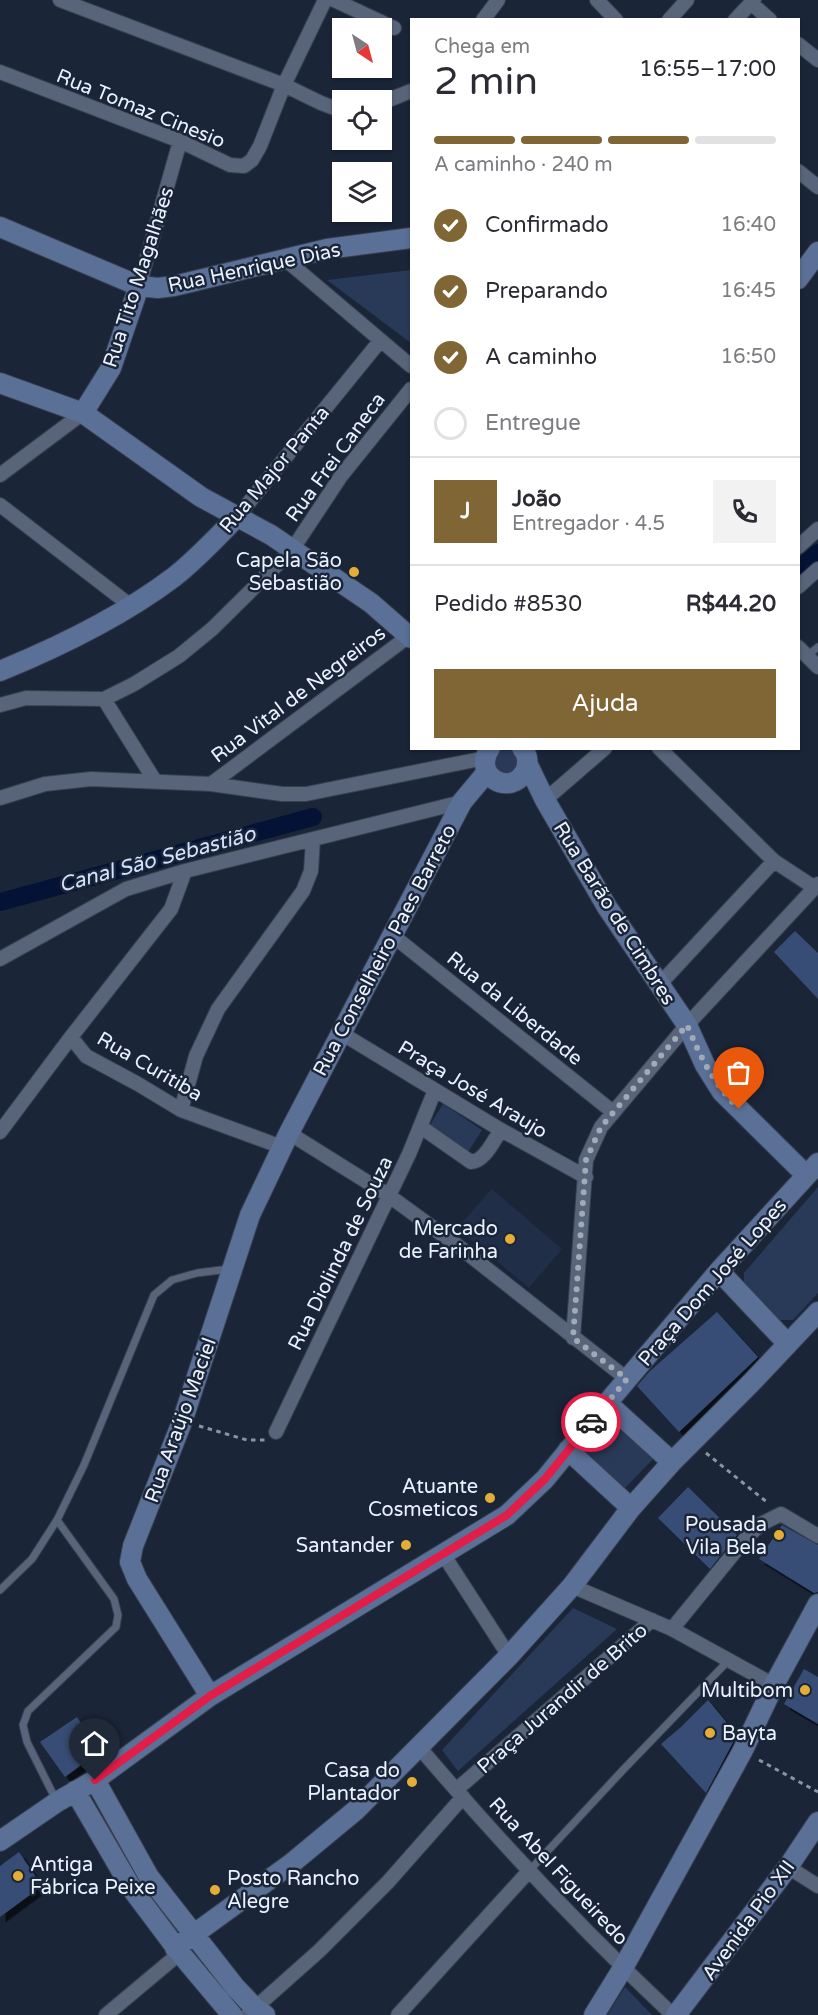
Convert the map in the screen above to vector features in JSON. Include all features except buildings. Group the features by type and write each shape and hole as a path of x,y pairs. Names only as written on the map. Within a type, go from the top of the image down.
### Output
{"main road":[{"name":"Rua Henrique Dias","path":"0,227 139,286 158,288 327,249 410,238"},
{"path":"800,250 818,252"},
{"path":"800,276 818,252"},
{"name":"Rua Tito Magalhães","path":"83,413 111,368 139,286"},
{"path":"0,383 83,413 201,497 271,535 371,603 410,637"},
{"name":"Rua Major Panta","path":"0,671 54,649 131,606 175,576 237,517"},
{"path":"512,783 524,774 527,753"},
{"name":"Rua Barão de Cimbres","path":"527,753 545,800 607,907 687,1025 705,1065 722,1092 812,1169"},
{"name":"Rua Barão de Cimbres","path":"487,759 491,778 505,784 512,783 545,800"},
{"name":"Rua Conselheiro Paes Barreto","path":"286,1140 462,802 487,759"},
{"name":"Rua Araújo Maciel","path":"210,1696 137,1579 130,1563 133,1546 182,1422 250,1215 286,1140"},
{"name":"Praça Dom José Lopes","path":"0,1841 57,1802 95,1780 210,1696 507,1515 545,1479 719,1271 812,1169"},
{"path":"719,1271 787,1343"},
{"path":"177,1951 193,1935 292,1863 347,1818 419,1747 508,1656 572,1586 631,1508 672,1462 818,1312"},
{"path":"607,1403 672,1462"},
{"path":"568,1450 631,1508"},
{"path":"594,2015 623,1968 742,1752 774,1685 818,1604"},
{"path":"95,1780 149,1877 256,2013"},
{"path":"75,1791 132,1889 177,1951 232,2015"},
{"name":"Avenida Pio XII","path":"675,2015 788,1867 818,1822"}],"street":[{"path":"60,0 284,85 332,107"},
{"path":"284,85 325,0"},
{"path":"334,0 394,28"},
{"path":"484,18 498,0"},
{"path":"597,0 614,18"},
{"path":"671,18 687,0"},
{"path":"737,18 752,2 768,18"},
{"path":"800,46 817,59"},
{"name":"Rua Tomaz Cinesio","path":"0,72 180,141 230,165 244,166 252,160 260,146 284,85"},
{"path":"392,99 410,91"},
{"name":"Rua Tito Magalhães","path":"139,286 180,141"},
{"path":"800,173 818,187"},
{"path":"286,260 410,365"},
{"name":"Rua Major Panta","path":"237,517 380,341"},
{"name":"Rua Frei Caneca","path":"292,550 341,476 410,390"},
{"name":"Rua Tito Magalhães","path":"0,475 83,413"},
{"path":"0,505 131,606"},
{"path":"800,545 818,529"},
{"path":"0,705 26,698 104,699 134,684 179,656 212,628 292,550"},
{"path":"800,584 818,569"},
{"name":"Rua Vital de Negreiros","path":"211,784 410,637"},
{"path":"808,650 818,667"},
{"path":"104,699 155,781"},
{"path":"545,800 603,750"},
{"path":"573,1338 586,1160 592,1143 613,1112 687,1025 817,886 774,861 661,750"},
{"path":"0,798 45,784 91,778 211,784 272,793 306,794 487,759"},
{"path":"0,959 126,889 185,871 462,802"},
{"path":"180,1110 196,1056 218,1009 303,891 311,871 313,839"},
{"path":"659,985 774,861"},
{"path":"0,1132 171,909 185,871"},
{"name":"Rua da Liberdade","path":"392,935 613,1112"},
{"name":"Praça José Araujo","path":"341,1033 501,1130 586,1177"},
{"name":"Rua Curitiba","path":"71,1037 86,1056 180,1110 286,1140 388,1195 458,1246 627,1379"},
{"name":"Rua Diolinda de Souza","path":"276,1432 421,1127 435,1090"},
{"path":"421,1127 471,1162 477,1162 482,1158 501,1130"},
{"path":"672,1629 747,1537 761,1524 781,1514 818,1536"},
{"path":"443,1554 508,1656"},
{"name":"Praça Jurandir de Brito","path":"256,2013 388,1881 459,1793 652,1620 572,1586"},
{"path":"652,1620 774,1685"},
{"name":"Rua Abel Figueiredo","path":"419,1747 529,1871 623,1968 675,2015"},
{"path":"788,1867 818,1886"},
{"path":"398,2015 529,1871"},
{"path":"106,2015 177,1951"}],"lane":[{"path":"0,1590 32,1559 57,1520 84,1465 154,1295 172,1280 197,1273 232,1269"},
{"path":"57,1520 114,1599 118,1615 116,1627 28,1711 23,1725 27,1742 57,1802"},
{"path":"529,1871 728,1661"}],"path":[{"path":"182,1422 247,1440 268,1440 276,1432"},
{"path":"692,1442 781,1514"},
{"path":"742,1752 818,1792"}],"shaded area":[{"path":"410,270 410,342 327,280"},
{"path":"498,750 516,750 522,761 516,771 506,774 497,771 492,765"},
{"path":"443,1104 482,1130 468,1152 428,1128"},
{"path":"818,1187 818,1293 793,1320 780,1320 744,1288 744,1273"},
{"name":"Mercado de Farinha","path":"492,1189 562,1249 529,1288 457,1228"},
{"path":"609,1416 655,1457 624,1489 582,1451"},
{"path":"573,1608 617,1629 458,1771 442,1750"},
{"path":"625,1987 652,2015 607,2015"}],"waterway":[{"name":"Canal São Sebastião","path":"800,568 818,553"},
{"name":"Canal São Sebastião","path":"0,902 313,817"}],"way so far":[{"path":"591,1422 627,1379 573,1338 586,1160 592,1143 601,1127 687,1025 705,1065 722,1092 739,1109"}],"place":[{"name":"Capela São Sebastião","path":"354,572"},
{"name":"Mercado de Farinha","path":"510,1239"},
{"name":"Atuante Cosmeticos","path":"490,1498"},
{"name":"Pousada Vila Bela","path":"779,1535"},
{"name":"Santander","path":"406,1545"},
{"name":"Multibom","path":"805,1690"},
{"name":"Bayta","path":"710,1733"},
{"name":"Casa do Plantador","path":"412,1782"},
{"name":"Antiga Fábrica Peixe","path":"18,1876"},
{"name":"Posto Rancho Alegre","path":"215,1890"}],"route":[{"path":"95,1780 210,1696 507,1515 545,1479 591,1422"}]}
